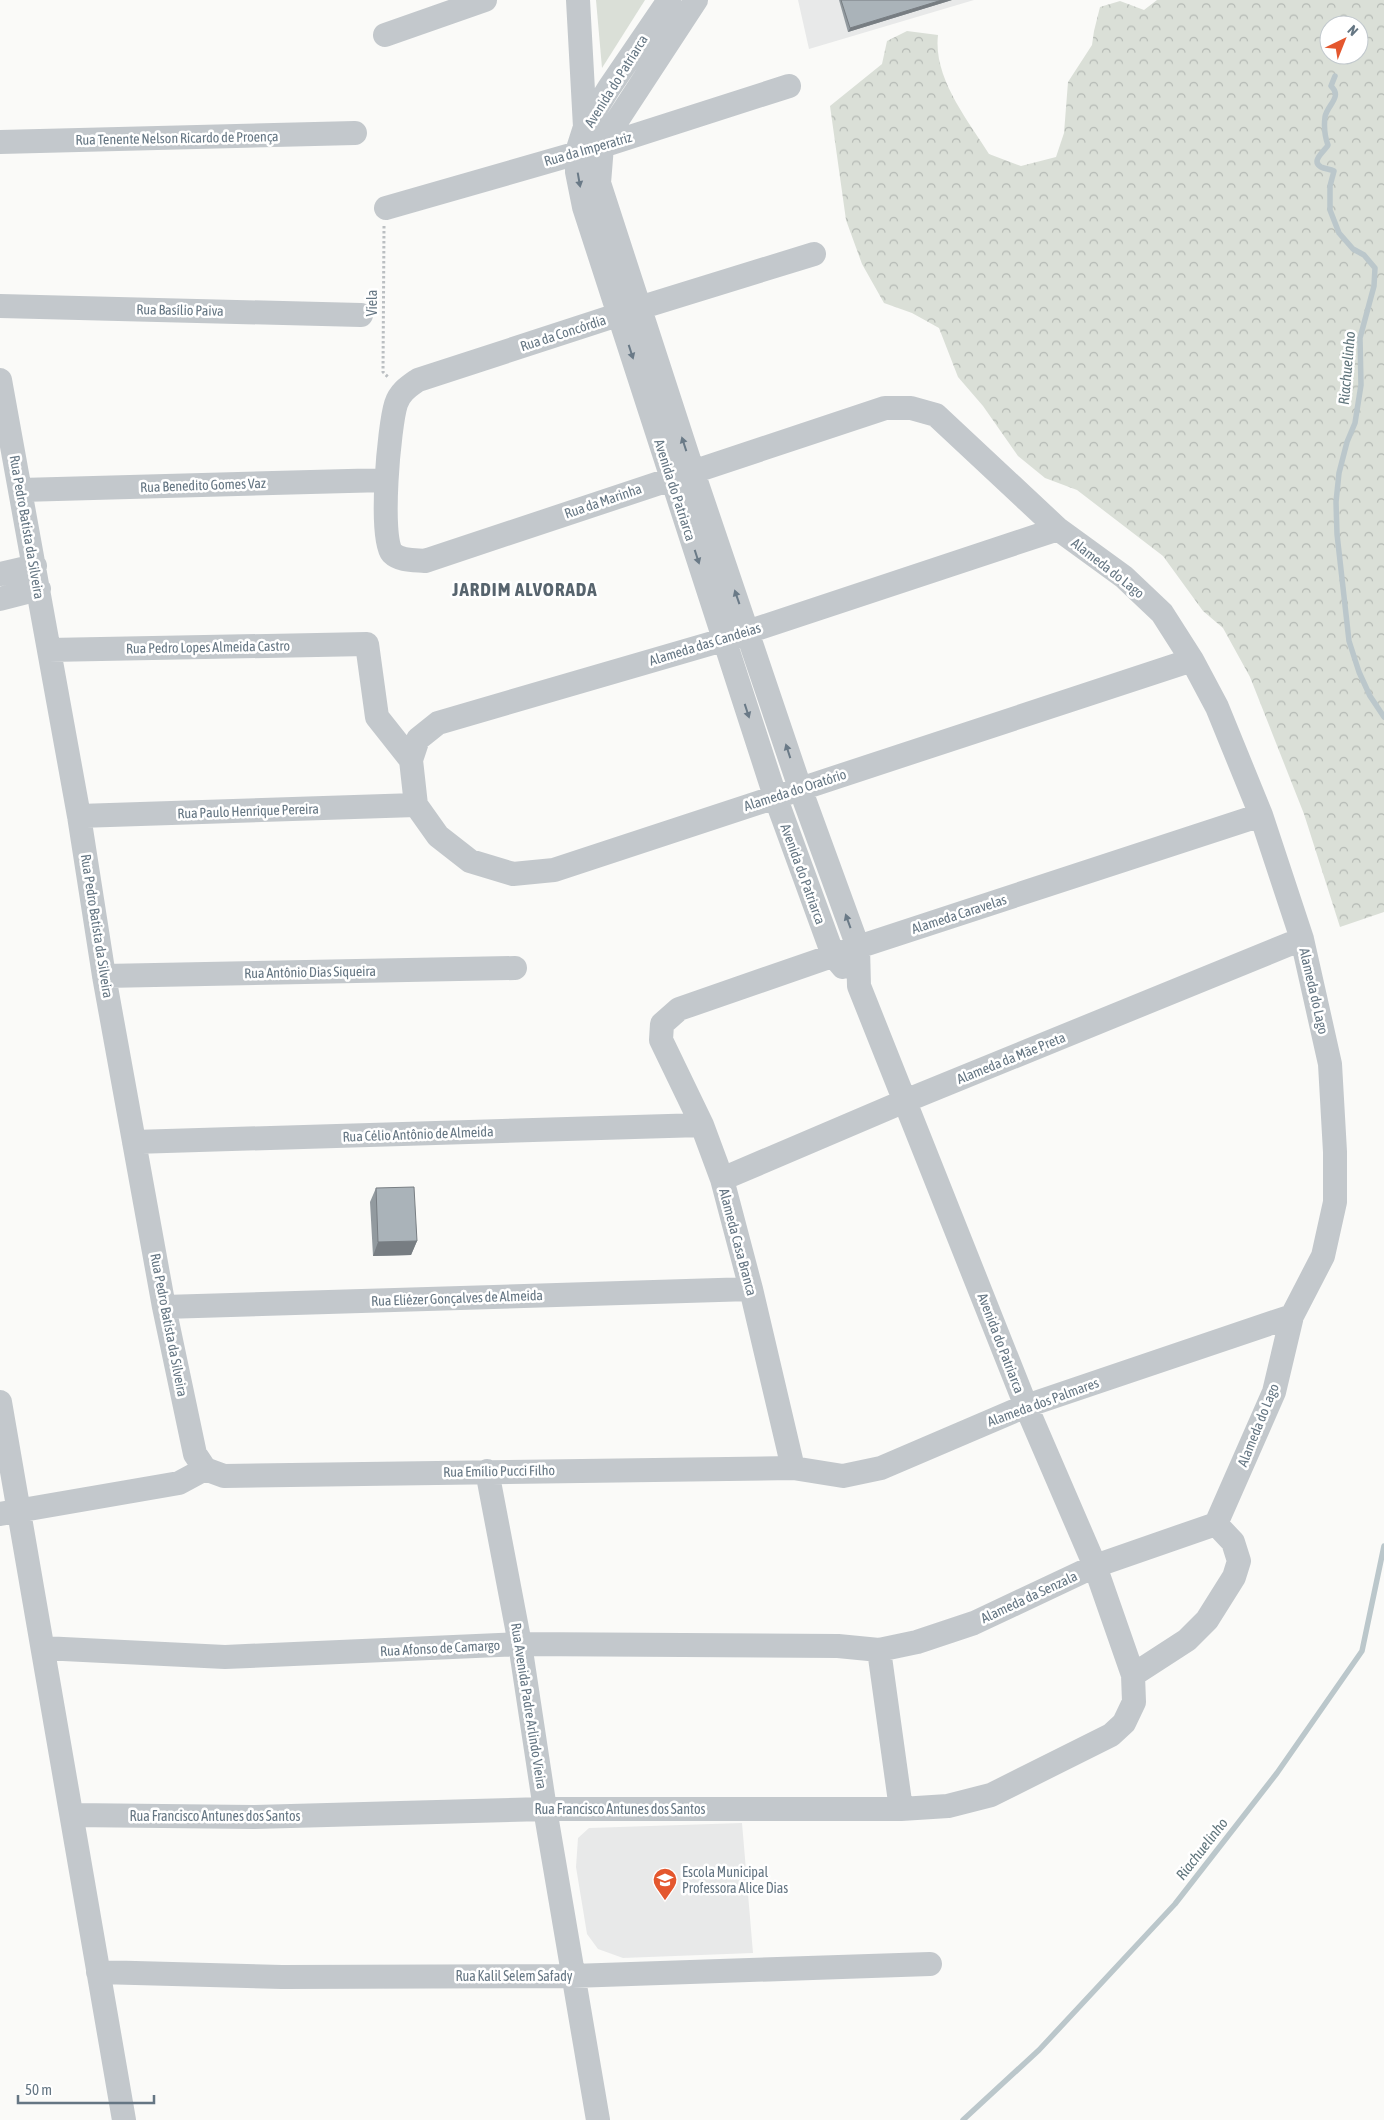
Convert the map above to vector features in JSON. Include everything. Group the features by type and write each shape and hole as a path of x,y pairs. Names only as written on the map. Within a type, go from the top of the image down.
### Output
{"street":[{"path":"385,35 485,0"},
{"path":"578,0 598,136"},
{"name":"Avenida do Patriarca","path":"668,0 598,136 599,183 629,311 682,475 723,640 775,796 833,956 859,986 1026,1406 1095,1566 1133,1675 1134,1702"},
{"name":"Avenida do Patriarca","path":"598,136 696,0"},
{"name":"Rua da Imperatriz","path":"386,208 577,152 598,136 789,86"},
{"name":"Rua Tenente Nelson Ricardo de Proença","path":"0,142 355,134"},
{"name":"Avenida do Patriarca","path":"577,152 577,172 584,207 629,311"},
{"name":"Rua da Concórdia","path":"402,391 418,380 629,311 814,254"},
{"name":"Rua Basílio Paiva","path":"0,306 361,315"},
{"name":"Rua Pedro Batista da Silveira","path":"0,380 39,589 79,816 104,976 164,1307 195,1454 205,1469"},
{"path":"386,480 395,405 402,391"},
{"name":"Rua da Marinha","path":"386,480 387,543 392,553 402,559 425,561 885,408"},
{"name":"Alameda do Lago","path":"885,408 911,408 936,415 1058,529 1124,577 1162,613 1192,660 1217,707 1261,815 1302,939 1330,1064 1335,1152 1335,1202 1323,1256 1292,1316 1274,1392 1216,1524"},
{"name":"Avenida do Patriarca","path":"682,475 748,631 800,788 858,947 859,986"},
{"name":"Rua Benedito Gomes Vaz","path":"21,490 386,480"},
{"name":"Alameda das Candeias","path":"416,805 411,760 418,739 438,723 723,640 1058,529"},
{"path":"0,574 34,566"},
{"path":"0,599 39,589"},
{"name":"Rua Pedro Lopes Almeida Castro","path":"49,650 367,644 377,717 411,760"},
{"name":"Alameda do Oratório","path":"416,805 438,836 470,861 513,874 554,870 1192,660"},
{"name":"Rua Paulo Henrique Pereira","path":"79,816 416,805"},
{"name":"Alameda Caravelas","path":"662,1024 679,1009 858,947 1261,815"},
{"name":"Alameda da Mãe Preta","path":"722,1179 905,1101 1302,939"},
{"name":"Rua Antônio Dias Siqueira","path":"104,976 515,968"},
{"name":"Alameda Casa Branca","path":"662,1024 661,1040 702,1125 722,1179 751,1289 793,1468"},
{"name":"Rua Célio Antônio de Almeida","path":"134,1142 702,1125"},
{"name":"Rua Eliézer Gonçalves de Almeida","path":"164,1307 751,1289"},
{"name":"Alameda dos Palmares","path":"793,1468 843,1476 881,1468 1026,1406 1292,1316"},
{"path":"0,1402 10,1513 43,1648 124,2120"},
{"name":"Rua Emílio Pucci Filho","path":"205,1469 224,1476 793,1468"},
{"path":"10,1513 179,1483 205,1469"},
{"name":"Rua Avenida Padre Arlindo Vieira","path":"487,1471 520,1644 572,1976 598,2120"},
{"path":"1133,1675 1187,1640 1207,1620 1234,1577 1239,1561 1233,1542 1216,1524"},
{"name":"Alameda da Senzala","path":"838,1646 879,1650 917,1642 974,1623 1095,1566 1216,1524"},
{"name":"Rua Afonso de Camargo","path":"43,1648 225,1658 520,1644 838,1646"},
{"path":"879,1650 901,1809"},
{"name":"Rua Francisco Antunes dos Santos","path":"72,1815 254,1817 545,1810 901,1809 948,1806 991,1795 1111,1735 1124,1723 1134,1702"},
{"name":"Rua Kalil Selem Safady","path":"98,1972 282,1976 572,1976 930,1964"}],"path":[{"name":"Viela","path":"386,208 384,214 384,372 402,391"}],"shaded area":[{"path":"798,0 974,0 809,49"},
{"name":"Escola Municipal Professora Alice Dias","path":"742,1823 753,1953 623,1958 598,1949 587,1934 576,1867 578,1838 589,1828"}],"green space":[{"path":"596,0 645,0 602,68"},
{"path":"1157,0 1384,0 1384,912 1340,927 1304,814 1250,677 1223,628 1203,611 1163,556 1077,490 1045,478 1018,456 983,406 958,377 939,328 912,313 884,303 862,264 846,220 830,106 882,64 887,41 907,31 938,35 941,67 946,83 962,113 989,154 1021,166 1056,157 1064,133 1068,82 1092,45 1100,7 1120,1 1144,10"}],"building":[{"path":"841,0 942,0 850,28"},
{"path":"414,1187 417,1241 378,1242 376,1188"}],"waterway":[{"name":"Riachuelinho","path":"1335,76 1331,86 1335,97 1325,117 1328,145 1319,156 1317,162 1321,167 1334,171 1330,186 1330,210 1339,233 1353,249 1364,255 1375,268 1374,286 1360,338 1361,385 1355,423 1347,442 1339,473 1336,502 1337,534 1349,641 1359,672 1370,696 1384,717"},
{"name":"Riachuelinho","path":"963,2120 1039,2050 1175,1904 1277,1773 1362,1651 1384,1546"}],"place":[{"name":"Escola Municipal Professora Alice Dias","path":"665,1901"}],"district":[{"name":"JARDIM ALVORADA","path":"525,589"}]}
